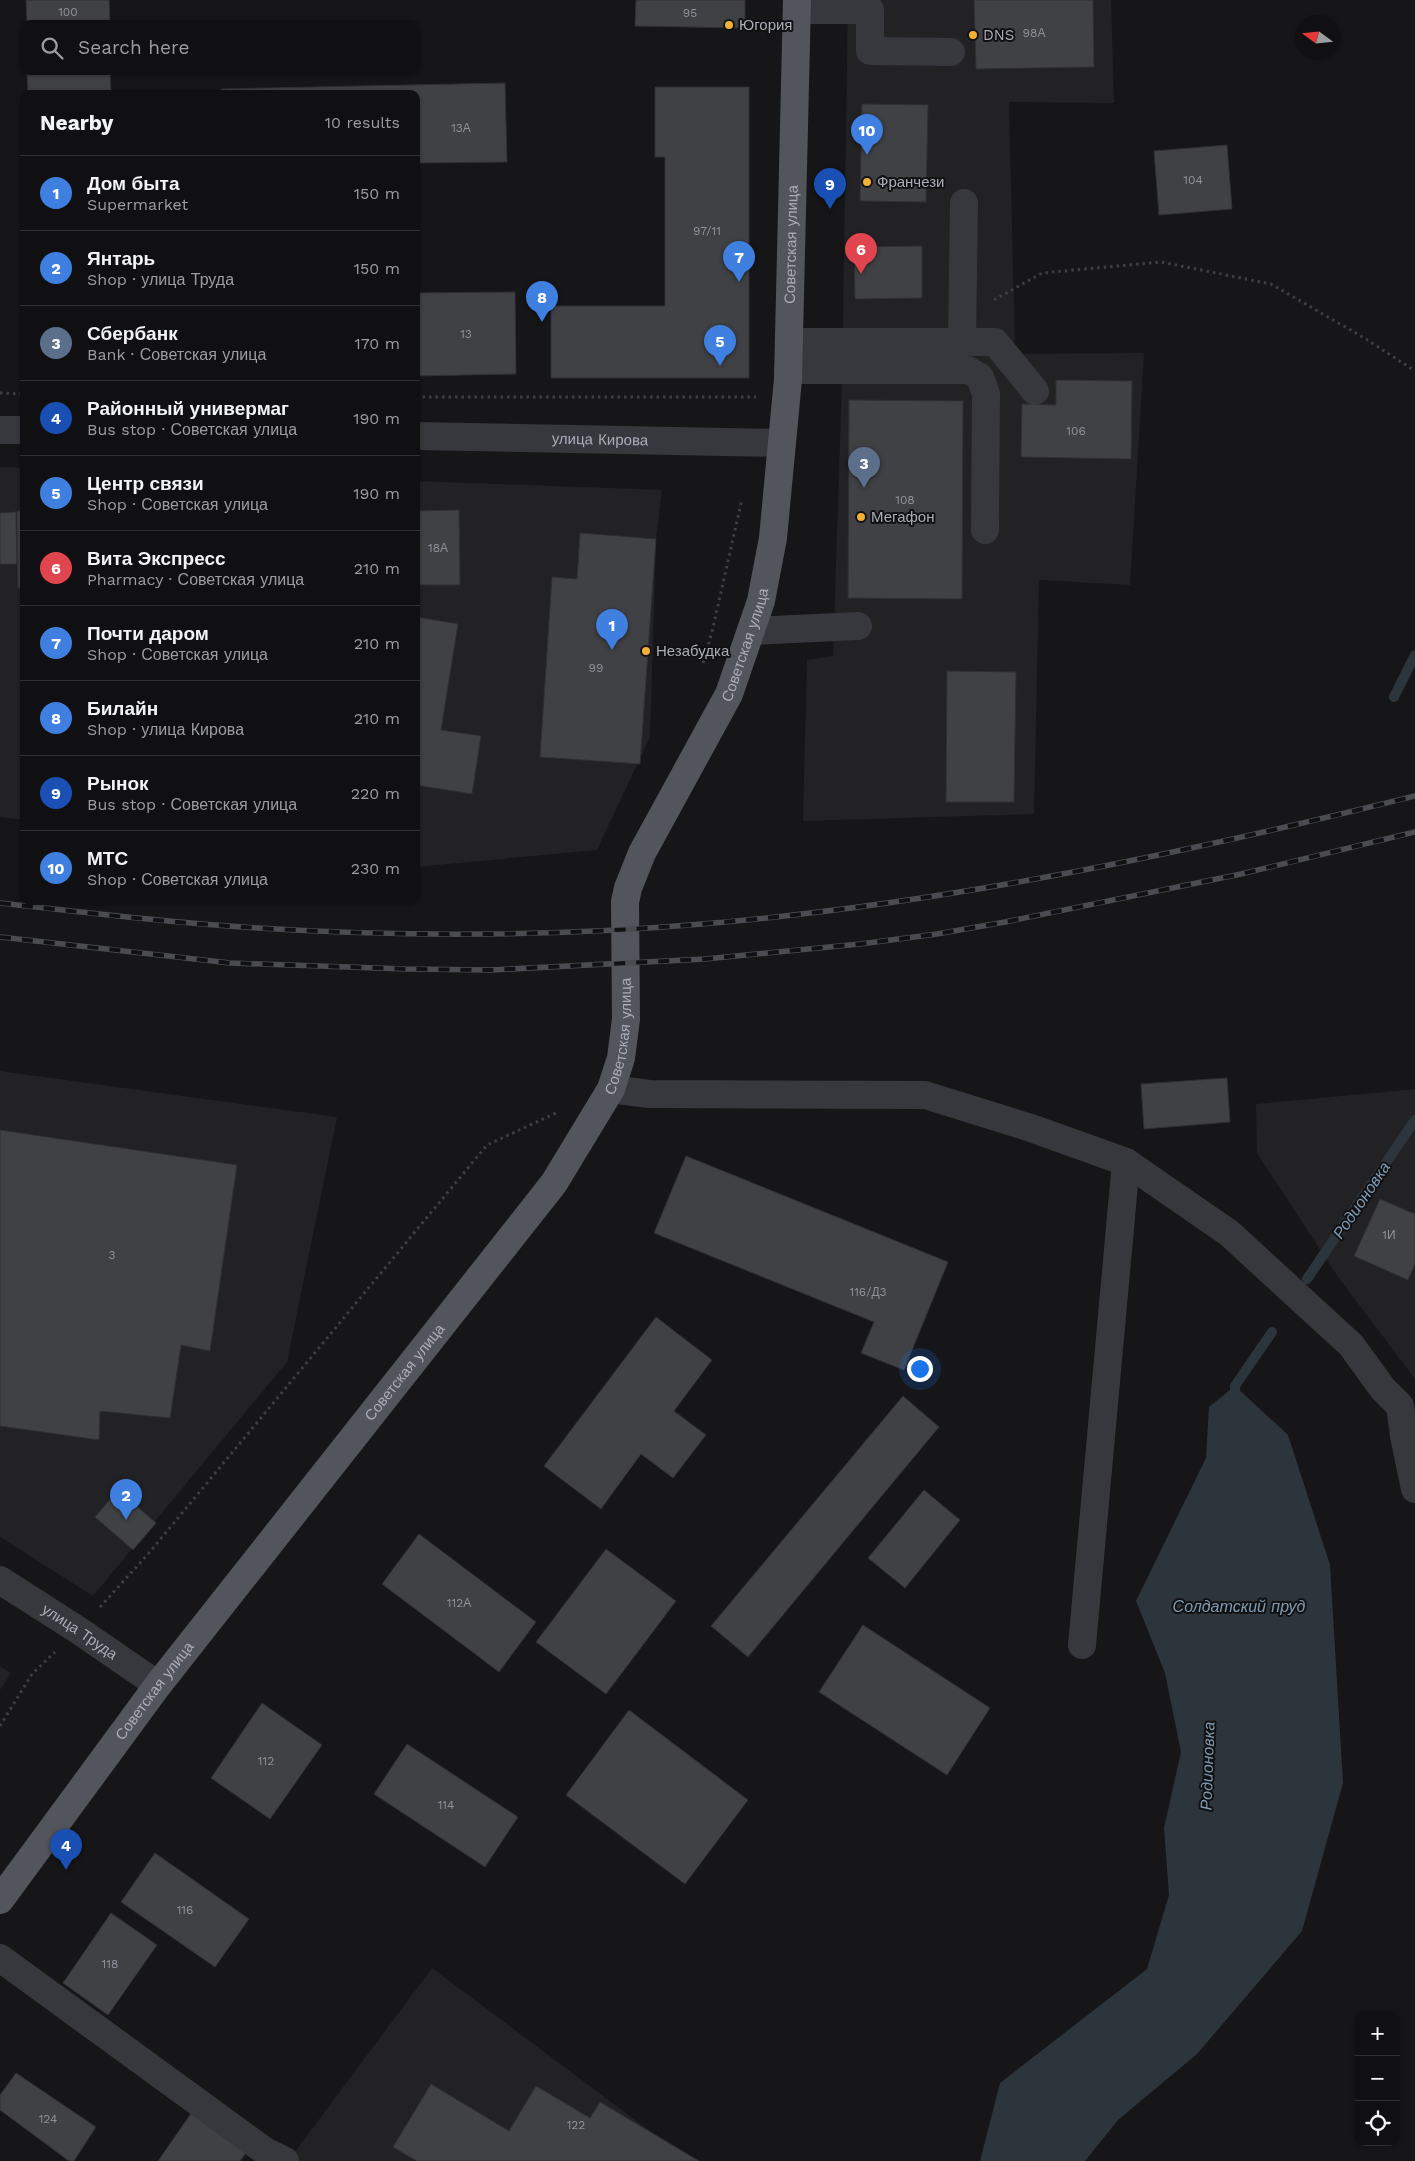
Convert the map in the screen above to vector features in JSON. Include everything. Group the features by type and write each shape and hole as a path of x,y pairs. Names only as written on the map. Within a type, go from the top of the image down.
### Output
{"main road":[{"name":"Советская улица","path":"0,1900 158,1685 554,1183 611,1089 621,1058 626,1019 625,902 628,888 642,853 729,694 752,632 761,601 773,538 788,370 797,5"}],"street":[{"path":"797,5 870,10 870,51 951,52"},
{"path":"962,329 964,203"},
{"path":"789,342 962,329 995,342 1035,391"},
{"path":"788,370 968,370 980,377 986,394 985,530"},
{"path":"0,430 20,430"},
{"name":"улица Кирова","path":"420,436 782,442"},
{"path":"752,632 858,626"},
{"path":"611,1089 649,1094 925,1095 1031,1128 1126,1162 1229,1233 1351,1345 1383,1389 1400,1406 1415,1490"},
{"path":"1082,1645 1126,1162"},
{"name":"улица Труда","path":"0,1580 78,1630 158,1685"},
{"path":"0,1958 265,2151 285,2161"}],"path":[{"path":"962,329 1042,273 1161,262 1270,284 1366,340 1415,372"},
{"path":"420,396 760,398 760,391"},
{"path":"0,393 20,394"},
{"path":"702,668 712,632 742,496"},
{"path":"0,1726 32,1674 78,1630 149,1553 487,1145 566,1109"}],"shaded area":[{"path":"848,0 1111,0 1114,103 1009,102 1015,354 1144,353 1130,585 1039,580 1034,814 803,821 807,660 833,656 842,380"},
{"path":"0,467 20,468 20,820 0,817"},
{"path":"420,481 662,490 656,539 650,737 597,850 420,867"},
{"path":"0,1071 337,1117 287,1362 93,1596 0,1537"},
{"path":"1415,1089 1415,1379 1338,1277 1257,1153 1256,1104"},
{"path":"0,1666 11,1673 0,1690"},
{"path":"432,1968 690,2161 288,2161"}],"water":[{"name":"Солдатский пруд","path":"1235,1386 1288,1435 1330,1565 1343,1783 1302,1931 1197,2054 1118,2120 1085,2161 980,2161 1000,2083 1147,1969 1169,1895 1164,1828 1181,1752 1165,1673 1136,1601 1206,1458 1209,1407"}],"building":[{"path":"26,0 109,0 110,20 27,20"},
{"path":"636,0 745,0 745,28 635,26"},
{"path":"974,0 1093,0 1094,67 976,69"},
{"path":"27,75 110,75 111,90 28,90"},
{"path":"505,83 507,162 420,163 420,90 221,89"},
{"path":"655,87 749,87 749,378 551,378 551,306 665,306 665,157 655,157"},
{"path":"862,104 928,105 926,202 860,201"},
{"path":"1227,145 1232,209 1159,215 1154,151"},
{"path":"922,246 922,298 855,299 854,247"},
{"path":"515,292 516,374 420,376 420,293"},
{"path":"1056,380 1132,381 1131,459 1021,457 1022,404 1056,405"},
{"path":"849,400 963,401 962,599 848,598"},
{"path":"459,510 460,585 420,585 420,511"},
{"path":"17,511 20,511 20,588 18,588"},
{"path":"16,512 17,564 0,564 0,513"},
{"path":"580,533 656,539 640,764 540,757 552,577 577,579"},
{"path":"420,618 458,624 441,730 481,736 472,794 420,786"},
{"path":"947,671 1016,672 1014,802 946,802"},
{"path":"1227,1078 1230,1122 1144,1129 1141,1084"},
{"path":"0,1130 237,1165 210,1351 181,1345 170,1418 100,1411 99,1440 0,1426"},
{"path":"686,1156 948,1262 904,1370 861,1353 874,1322 654,1233"},
{"path":"1380,1199 1415,1214 1415,1264 1408,1280 1354,1256"},
{"path":"656,1317 712,1360 674,1411 706,1435 673,1478 641,1454 601,1509 544,1466"},
{"path":"903,1396 939,1427 748,1657 711,1626"},
{"path":"118,1490 156,1523 133,1550 95,1517"},
{"path":"924,1490 960,1520 905,1588 868,1558"},
{"path":"419,1534 536,1622 499,1672 382,1584"},
{"path":"606,1549 676,1601 606,1694 536,1642"},
{"path":"863,1625 990,1708 947,1775 819,1692"},
{"path":"262,1703 322,1745 270,1819 211,1778"},
{"path":"629,1710 748,1800 685,1884 566,1795"},
{"path":"407,1744 518,1817 485,1867 374,1794"},
{"path":"155,1853 249,1919 215,1967 121,1902"},
{"path":"111,1913 157,1945 108,2015 63,1983"},
{"path":"16,2073 96,2127 74,2161 69,2161 0,2110 0,2095"},
{"path":"431,2084 509,2131 536,2086 590,2118 600,2102 699,2161 417,2161 393,2147"},
{"path":"192,2112 248,2150 240,2161 158,2161"}],"waterway":[{"path":"1394,697 1415,655"},
{"name":"Родионовка","path":"1307,1279 1415,1120"},
{"name":"Родионовка","path":"1235,1398 1235,1386 1272,1332"}],"railway":[{"path":"0,903 182,922 357,933 530,933 702,924 882,904 972,890 1150,857 1415,796"},
{"path":"0,937 230,963 406,969 491,970 705,959 860,944 937,934 1005,922 1241,874 1415,832"}],"place":[{"name":"Югория","path":"729,25"},
{"name":"DNS","path":"973,35"},
{"name":"МТС","path":"867,155"},
{"name":"Франчези","path":"867,182"},
{"name":"Рынок","path":"830,209"},
{"name":"Вита Экспресс","path":"861,274"},
{"name":"Почти даром","path":"739,282"},
{"name":"Билайн","path":"542,322"},
{"name":"Центр связи","path":"720,366"},
{"name":"Сбербанк","path":"864,488"},
{"name":"Мегафон","path":"861,517"},
{"name":"Дом быта","path":"612,650"},
{"name":"Незабудка","path":"646,651"},
{"name":"Янтарь","path":"126,1520"},
{"name":"Районный универмаг","path":"66,1870"}]}
